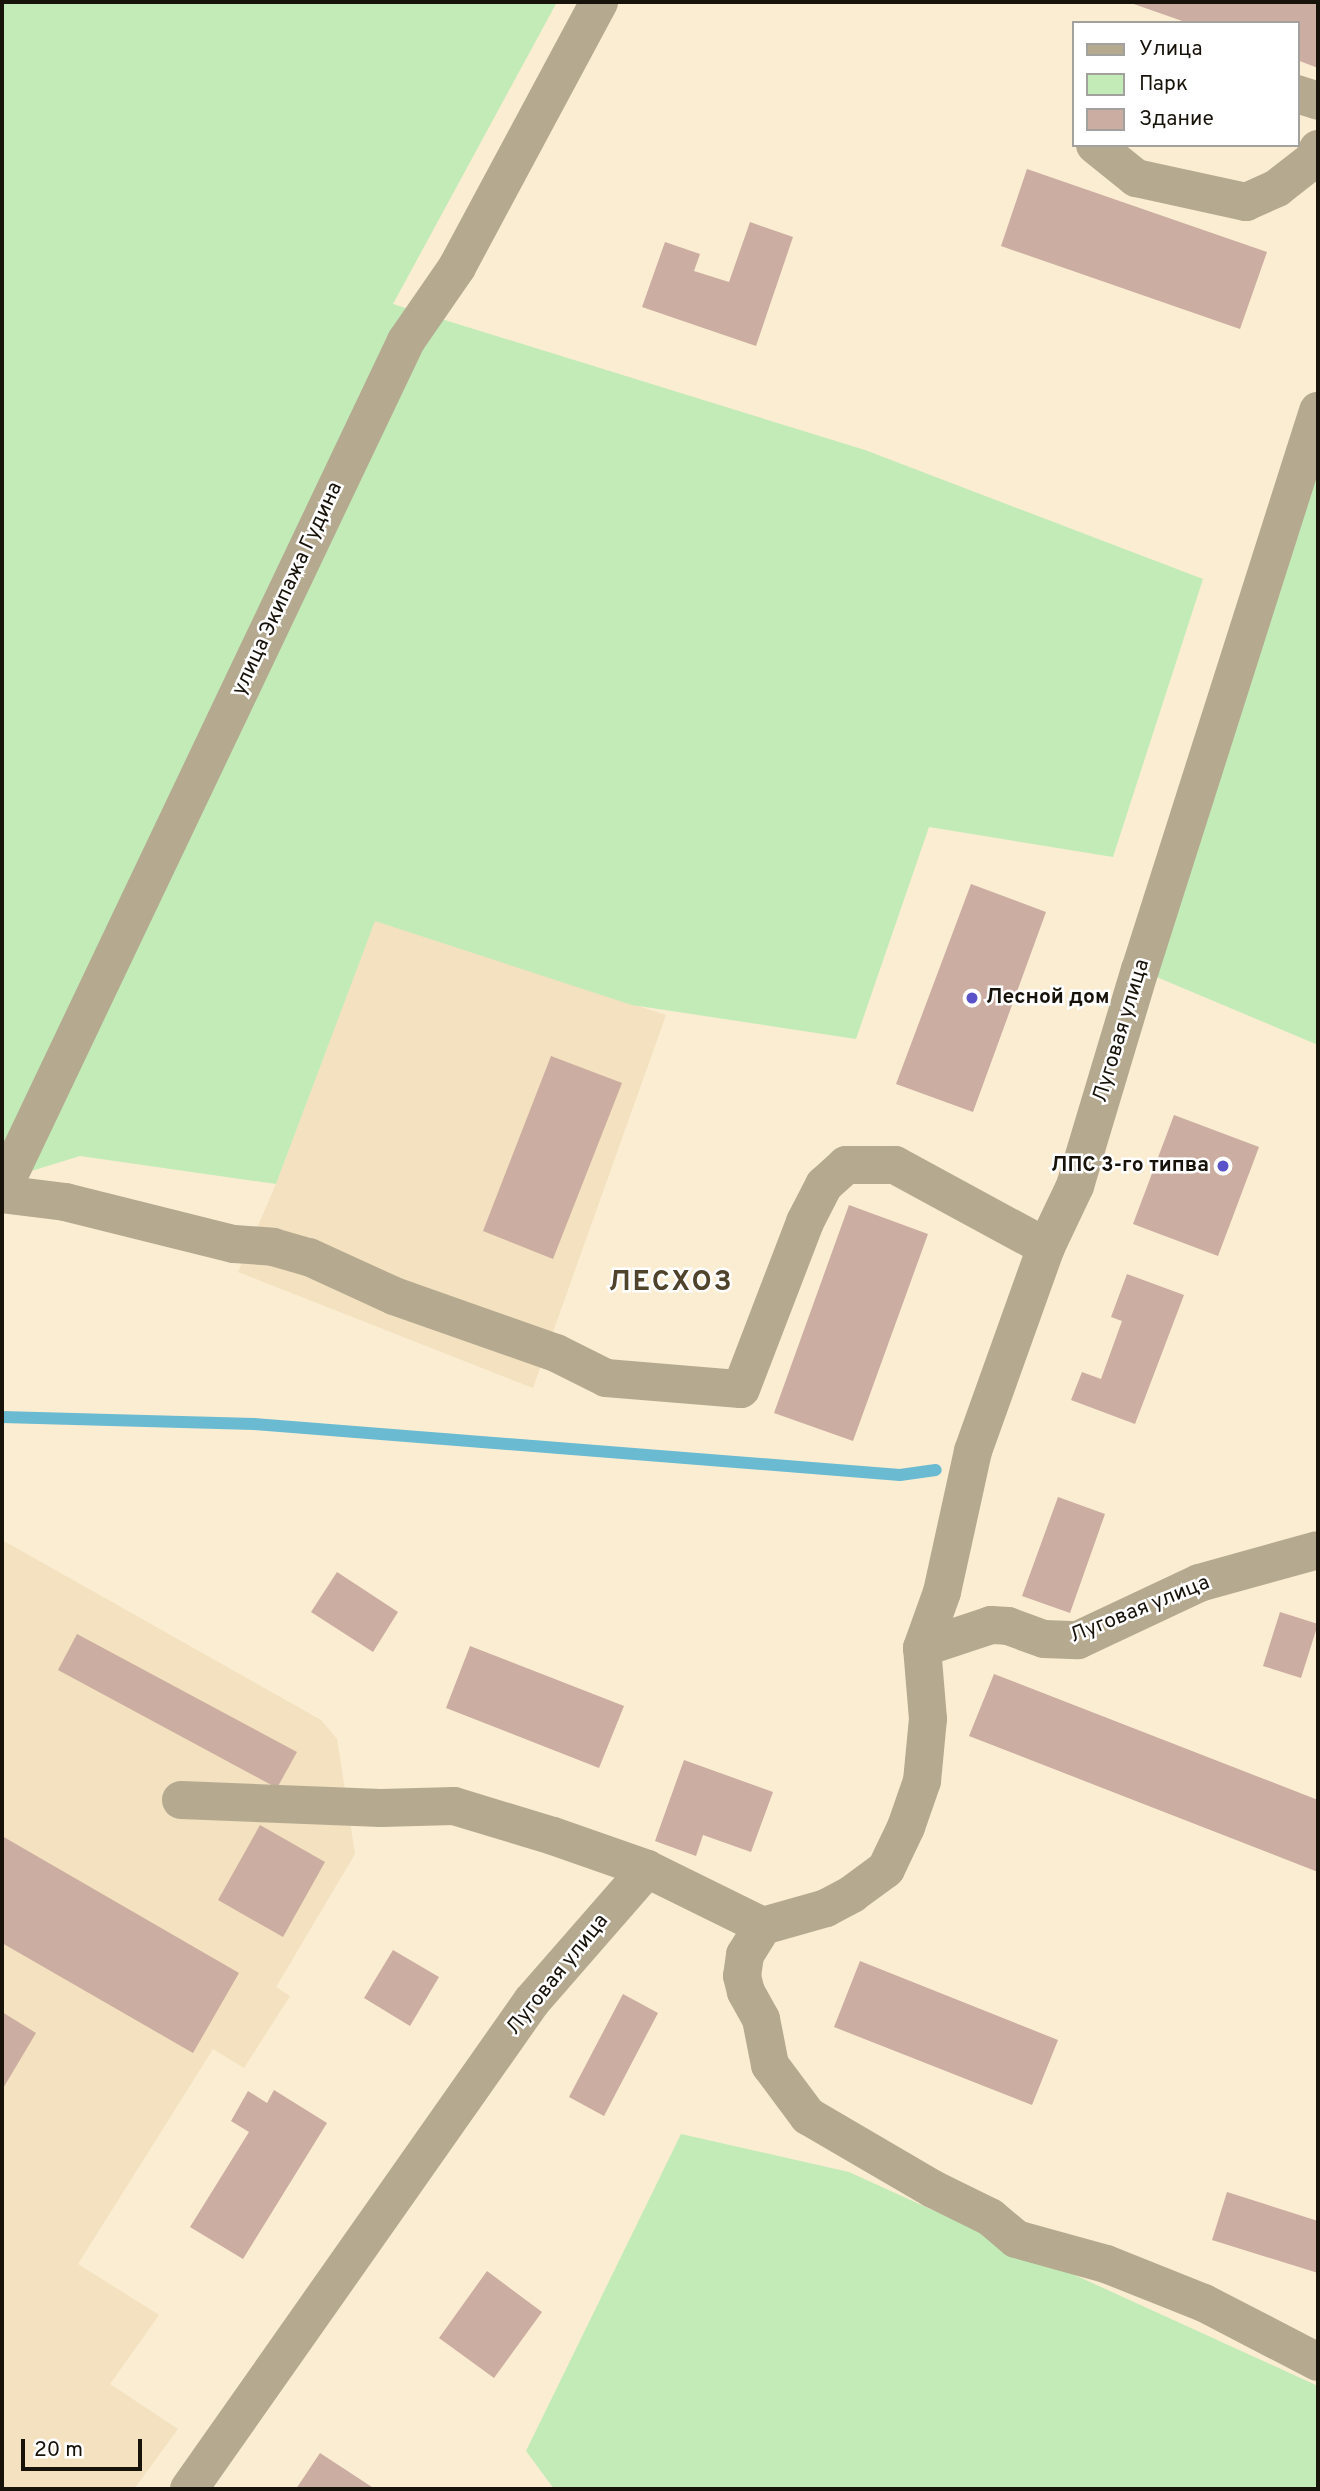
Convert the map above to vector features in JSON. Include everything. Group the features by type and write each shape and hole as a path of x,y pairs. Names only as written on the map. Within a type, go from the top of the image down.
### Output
{"street":[{"name":"улица Экипажа Гудина","path":"2,1192 406,341 457,267 599,2"},
{"path":"1299,95 1318,102"},
{"path":"1097,147 1136,178 1246,202 1277,188 1313,160 1318,149"},
{"name":"Луговая улица","path":"763,1926 826,1908 852,1894 886,1868 906,1827 922,1781 928,1719 922,1648 942,1592 973,1451 1046,1247 1075,1186 1140,970 1318,411"},
{"path":"2,1192 65,1202 234,1244 273,1247 309,1258 394,1296 556,1353 606,1378 741,1389 805,1222 824,1185 846,1165 895,1165 929,1180 980,1213 1046,1247"},
{"name":"Луговая улица","path":"922,1648 991,1625 1008,1626 1044,1639 1078,1640 1199,1584 1318,1550"},
{"path":"181,1800 381,1808 454,1806 541,1832 647,1869 763,1926 745,1955 742,1976 746,1992 761,2019 771,2065 808,2116 933,2189 990,2217 1016,2239 1106,2264 1204,2303 1318,2362"},
{"name":"Луговая улица","path":"189,2489 532,2001 647,1869"}],"shaded area":[{"path":"375,920 666,1015 533,1388 238,1272 276,1184"},
{"path":"2,1540 321,1720 337,1739 355,1854 276,1987 290,1996 244,2068 213,2049 78,2264 159,2315 110,2384 178,2429 134,2489 2,2488"}],"green space":[{"path":"2,2 557,2 393,304 865,450 1203,579 1113,857 929,827 856,1039 632,1005 375,921 276,1184 80,1156 2,1180"},
{"path":"1318,411 1318,1045 1140,970"},
{"path":"681,2134 849,2172 1318,2386 1318,2489 554,2489 526,2451"}],"building":[{"path":"1128,2 1318,2 1318,68 1299,61 1299,21 1182,21"},
{"path":"1027,169 1267,252 1240,329 1001,246"},
{"path":"750,222 793,237 756,346 642,307 665,242 700,254 694,271 729,282"},
{"name":"Лесной дом","path":"971,884 1046,912 973,1112 896,1084"},
{"path":"551,1056 622,1083 553,1259 483,1231"},
{"path":"1174,1115 1259,1147 1218,1256 1133,1224"},
{"path":"849,1205 928,1234 853,1441 774,1413"},
{"path":"1127,1274 1184,1295 1135,1424 1071,1400 1082,1372 1101,1379 1122,1321 1111,1317"},
{"path":"1058,1497 1105,1514 1070,1613 1022,1596"},
{"path":"337,1572 398,1612 373,1652 311,1612"},
{"path":"1280,1612 1318,1624 1301,1678 1263,1666"},
{"path":"77,1634 297,1752 277,1788 58,1670"},
{"path":"470,1646 624,1706 599,1768 446,1708"},
{"path":"994,1674 1318,1800 1318,1872 969,1736"},
{"path":"684,1760 773,1792 751,1852 703,1835 696,1856 655,1841"},
{"path":"260,1825 325,1862 283,1937 218,1900"},
{"path":"2,1836 239,1973 193,2053 2,1943"},
{"path":"393,1950 439,1977 410,2026 364,1998"},
{"path":"860,1961 1058,2040 1032,2105 834,2027"},
{"path":"623,1994 658,2013 604,2116 569,2097"},
{"path":"2,2012 36,2033 2,2090"},
{"path":"274,2090 327,2123 243,2259 190,2227 249,2132 231,2121 248,2091 267,2103"},
{"path":"1227,2192 1318,2221 1318,2273 1212,2240"},
{"path":"487,2271 542,2312 494,2378 439,2338"},
{"path":"320,2453 375,2489 296,2489"}],"waterway":[{"path":"2,1417 254,1424 900,1475 936,1470"}],"place":[{"name":"Лесной дом","path":"972,998"},
{"name":"ЛПС 3-го типва","path":"1223,1166"}],"district":[{"name":"ЛЕСХОЗ","path":"671,1283"}]}
